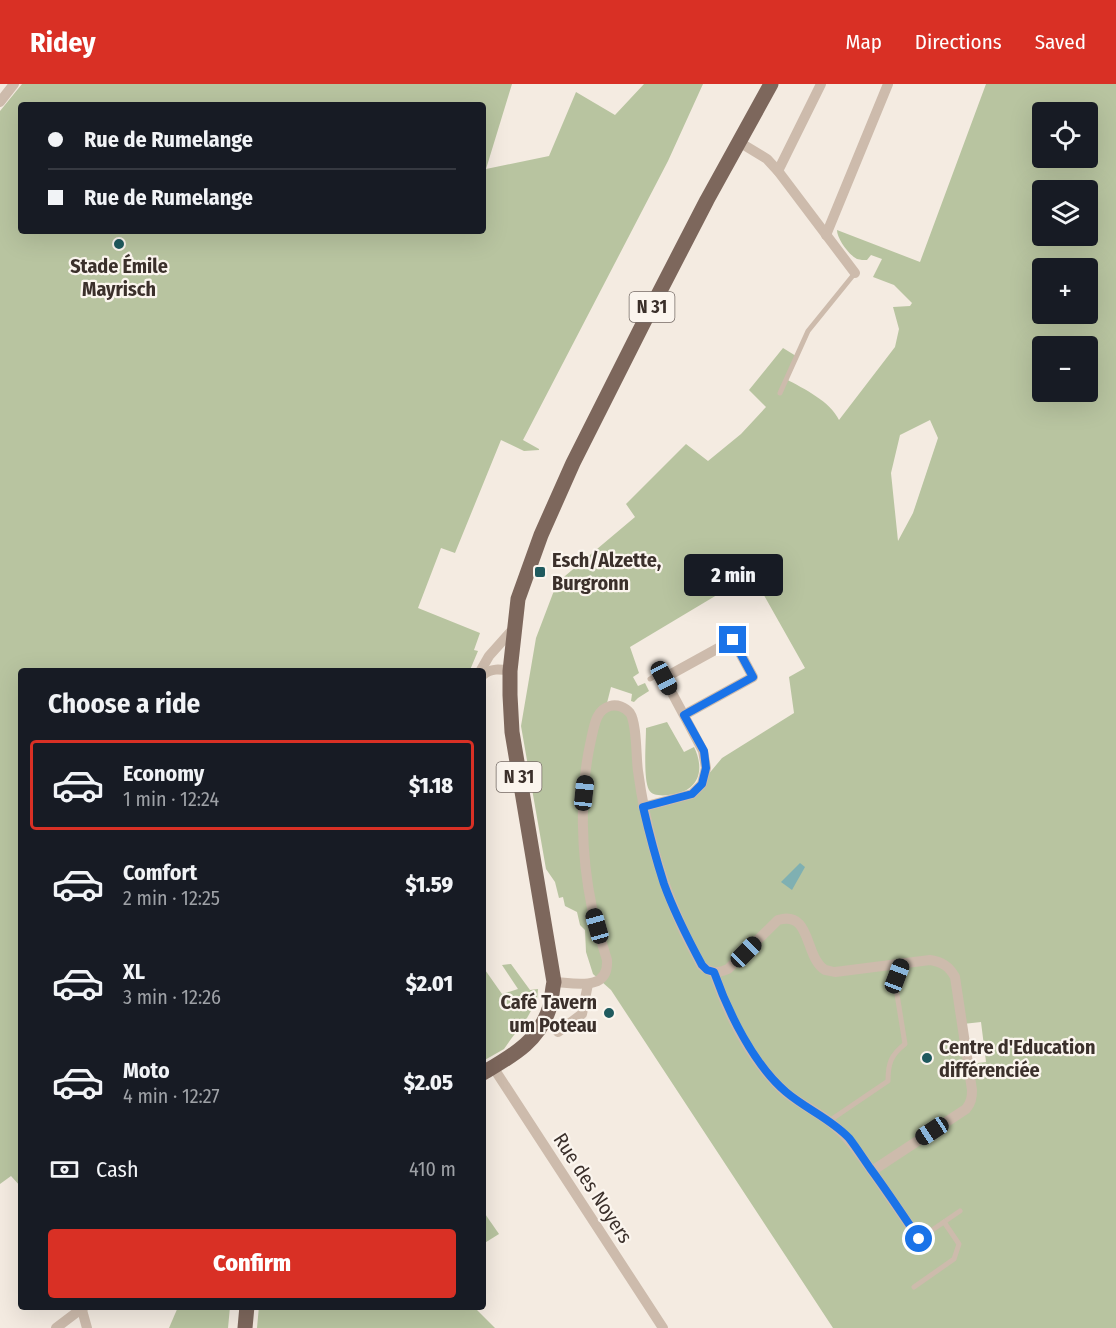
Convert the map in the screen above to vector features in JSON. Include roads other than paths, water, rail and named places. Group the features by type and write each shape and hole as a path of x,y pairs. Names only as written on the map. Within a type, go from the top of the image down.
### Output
{"main road":[{"name":"N 31","path":"488,1070 524,1047 539,1029 550,1007 554,982 512,732 510,665 518,598 541,535 568,473 643,324 771,84"},
{"path":"245,1328 247,1310"}],"street":[{"path":"0,102 14,84"},
{"path":"778,171 821,84"},
{"path":"826,235 888,84"},
{"path":"739,142 767,159 778,171 855,273"},
{"path":"482,668 489,656 514,628"},
{"path":"643,807 692,794 702,784 706,768 704,751 684,715 664,678 733,640 753,677 684,715"},
{"path":"489,656 510,665"},
{"path":"486,672 510,665"},
{"path":"554,982 588,984 597,982 604,977 607,969 607,960 592,909 586,873 582,814 589,750 596,719 606,707 615,705 630,713 634,721 643,807 656,856 680,922 702,965 707,970 721,972 728,969 777,920 785,918 800,924 819,964 826,970 834,972 930,960 946,965 955,977 969,1064 972,1097 970,1104 966,1109 872,1171"},
{"path":"714,972 720,992 746,1042 766,1071 785,1091 829,1121 848,1138 919,1239"},
{"path":"558,1032 582,1014 588,984"},
{"name":"Rue des Noyers","path":"488,1070 663,1328"},
{"path":"56,1328 80,1310"},
{"path":"83,1310 87,1328"}],"lane":[{"path":"780,393 808,331 855,273"},
{"path":"650,679 661,673 664,678"},
{"path":"829,1121 888,1081 891,1060 905,1044 896,988 897,976 902,963"},
{"path":"919,1239 960,1211"},
{"path":"914,1287 954,1259 959,1244 944,1222"}],"water":[{"path":"800,863 805,867 792,890 781,882"}],"place":[{"name":"Stade Émile Mayrisch","path":"119,244"},
{"name":"Esch/Alzette, Burgronn","path":"540,572"},
{"name":"Café Tavern um Poteau","path":"609,1013"},
{"name":"Centre d'Education différenciée","path":"927,1058"}]}
